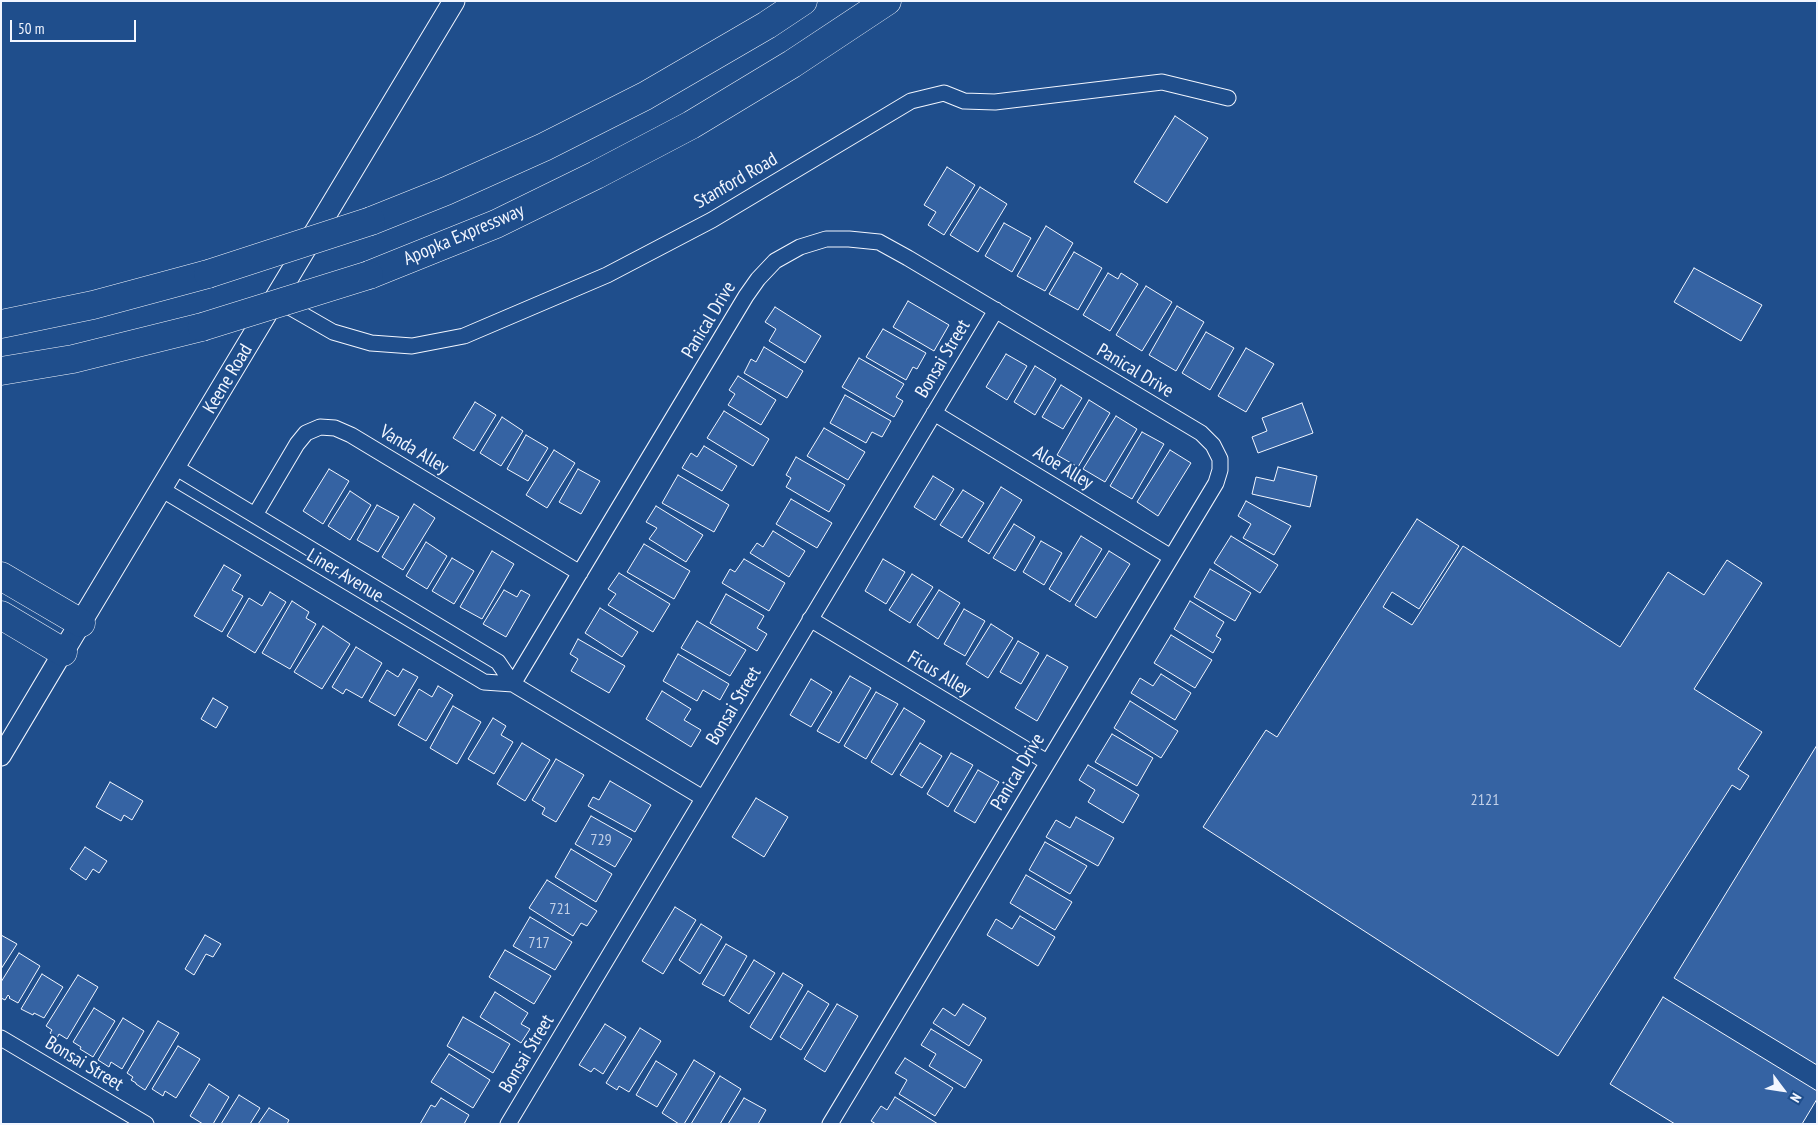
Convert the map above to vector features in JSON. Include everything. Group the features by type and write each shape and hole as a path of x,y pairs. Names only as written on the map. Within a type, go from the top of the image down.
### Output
{"highway":[{"path":"1,324 93,305 208,274 371,221 446,191 544,147 645,96 767,25 803,1"},
{"name":"Apopka Expressway","path":"1,372 73,359 202,326 369,275 496,224 596,176 691,125 792,64 887,1"},
{"path":"1,576 81,623"},
{"path":"1,615 63,652"}],"main road":[{"name":"Keene Road","path":"63,652 454,1"}],"street":[{"name":"Stanford Road","path":"275,299 332,332 371,343 412,346 464,336 607,276 712,220 911,101 944,93 964,101 995,102 1162,82 1228,98"},
{"name":"Panical Drive","path":"513,684 746,296 758,279 775,261 800,246 826,239 879,242 1201,433 1213,445 1220,459 1220,470 1216,483 830,1124"},
{"name":"Bonsai Street","path":"508,1124 996,310"},
{"name":"Aloe Alley","path":"934,414 1171,557"},
{"name":"Vanda Alley","path":"255,515 297,444 306,433 320,427 335,428 351,435 580,573"},
{"name":"Liner Avenue","path":"175,467 498,662 513,684 703,798"},
{"name":"Liner Avenue","path":"161,489 484,682 513,684"},
{"name":"Ficus Alley","path":"810,619 1047,762"},
{"name":"Keene Road","path":"1,756 63,652"},
{"name":"Bonsai Street","path":"1,1038 146,1124"}],"building":[{"path":"1175,116 1208,138 1167,203 1134,182"},
{"path":"947,167 975,185 944,235 928,225 936,212 924,205"},
{"path":"980,187 1007,204 978,252 950,235"},
{"path":"1004,223 1031,238 1012,272 985,256"},
{"path":"1046,226 1073,243 1045,291 1017,276"},
{"path":"1074,252 1102,268 1078,310 1049,294"},
{"path":"1694,268 1762,305 1741,341 1674,302"},
{"path":"1108,273 1118,279 1121,273 1138,284 1110,331 1083,315"},
{"path":"1146,286 1172,302 1142,351 1116,335"},
{"path":"908,301 949,325 934,351 893,327"},
{"path":"1177,306 1204,322 1176,371 1149,355"},
{"path":"775,307 821,336 805,363 769,341 776,329 765,322"},
{"path":"883,329 926,353 917,369 913,367 906,380 866,357"},
{"path":"1206,332 1234,348 1210,390 1182,373"},
{"path":"764,347 803,371 787,398 744,373 751,359 756,362"},
{"path":"1246,348 1274,364 1246,412 1218,396"},
{"path":"1006,354 1027,366 1007,400 986,387"},
{"path":"859,358 904,384 896,397 903,401 894,417 842,387"},
{"path":"1035,366 1056,379 1035,415 1014,402"},
{"path":"738,376 776,400 761,425 728,405 735,394 729,390"},
{"path":"1061,385 1082,398 1063,429 1042,417"},
{"path":"845,395 891,421 882,437 872,432 866,443 830,423"},
{"path":"1089,400 1110,413 1078,467 1057,455"},
{"path":"475,402 496,415 474,451 453,438"},
{"path":"1302,403 1313,433 1258,453 1252,437 1267,431 1262,418"},
{"path":"724,411 769,439 753,466 707,438"},
{"path":"1116,416 1137,429 1105,482 1083,469"},
{"path":"502,417 523,431 501,466 480,453"},
{"path":"824,428 865,452 848,480 807,456"},
{"path":"1142,432 1164,444 1132,499 1110,486"},
{"path":"526,435 548,448 528,481 507,469"},
{"path":"704,446 737,466 722,491 682,468 691,453 697,457"},
{"path":"554,450 575,463 547,508 526,495"},
{"path":"1170,450 1191,463 1158,516 1137,502"},
{"path":"796,457 845,485 829,512 786,487 791,478 786,475"},
{"path":"1278,467 1317,476 1310,507 1252,494 1256,477 1274,481"},
{"path":"329,469 349,481 323,524 303,511"},
{"path":"578,469 600,481 581,514 559,502"},
{"path":"678,475 729,505 714,532 662,503"},
{"path":"933,476 954,489 935,520 914,507"},
{"path":"1001,487 1022,500 989,554 968,541"},
{"path":"963,490 984,503 962,538 940,525"},
{"path":"350,491 371,505 350,540 328,526"},
{"path":"791,499 832,523 817,548 776,524"},
{"path":"1246,501 1291,526 1274,555 1243,538 1251,524 1238,516"},
{"path":"414,504 435,518 403,570 382,557"},
{"path":"377,505 399,517 378,552 357,540"},
{"path":"656,506 703,535 686,562 649,539 657,528 646,522"},
{"path":"1417,519 1459,546 1419,609 1392,592 1383,607 1412,625 1463,546 1620,647 1668,572 1704,595 1727,560 1762,583 1694,689 1762,732 1738,769 1749,776 1740,790 1732,785 1558,1056 1203,827 1266,730 1277,737"},
{"path":"1014,524 1035,537 1015,571 993,558"},
{"path":"773,531 805,551 789,577 750,553 757,543 763,547"},
{"path":"1081,536 1102,549 1070,602 1049,589"},
{"path":"1231,536 1278,565 1260,593 1214,563"},
{"path":"1041,541 1062,553 1044,585 1023,572"},
{"path":"426,542 447,556 427,589 406,576"},
{"path":"644,544 690,571 674,599 627,572"},
{"path":"492,551 514,564 482,619 460,607"},
{"path":"1109,551 1130,564 1096,618 1075,605"},
{"path":"452,558 474,571 454,604 432,591"},
{"path":"744,559 785,583 769,611 722,583 730,569 735,572"},
{"path":"883,559 905,572 886,604 865,591"},
{"path":"224,565 241,575 232,590 243,596 222,632 194,616"},
{"path":"1210,569 1251,593 1235,621 1194,597"},
{"path":"619,573 670,604 653,632 608,605 616,594 608,589"},
{"path":"912,574 933,587 910,623 889,610"},
{"path":"504,590 517,597 521,590 530,595 506,637 483,624"},
{"path":"939,590 960,603 938,639 917,625"},
{"path":"270,592 286,602 255,653 227,636 249,598 262,606"},
{"path":"726,594 764,616 757,628 767,634 757,651 710,623"},
{"path":"292,601 309,612 306,618 316,624 290,669 262,653"},
{"path":"1190,601 1224,622 1216,636 1221,639 1213,653 1174,629"},
{"path":"600,608 638,632 622,657 585,633"},
{"path":"964,609 985,621 965,656 944,644"},
{"path":"697,621 746,650 730,676 681,648"},
{"path":"991,624 1013,638 988,678 966,664"},
{"path":"323,626 350,644 322,689 294,672"},
{"path":"1171,635 1212,660 1195,688 1154,663"},
{"path":"578,639 625,666 609,693 571,671 578,659 570,654"},
{"path":"1018,641 1039,653 1021,684 1000,672"},
{"path":"356,647 382,663 362,698 346,689 343,694 332,687"},
{"path":"678,654 729,684 720,700 703,690 697,701 663,681"},
{"path":"1047,655 1068,667 1037,721 1015,708"},
{"path":"403,669 418,677 395,716 369,701 387,670 398,677"},
{"path":"1161,674 1191,693 1175,720 1131,693 1140,678 1153,686"},
{"path":"850,676 871,688 839,743 817,731"},
{"path":"811,679 832,692 811,727 790,715"},
{"path":"438,686 453,695 426,741 398,725 419,689 432,697"},
{"path":"662,691 691,709 684,720 701,730 691,747 646,719"},
{"path":"876,692 898,704 866,759 844,746"},
{"path":"213,698 228,707 216,728 201,719"},
{"path":"1130,701 1178,731 1161,758 1114,728"},
{"path":"453,706 481,722 457,764 430,748"},
{"path":"904,708 925,721 892,775 871,762"},
{"path":"493,718 506,726 501,735 513,742 494,774 468,759"},
{"path":"1112,734 1153,758 1137,786 1095,762"},
{"path":"522,743 550,760 525,801 497,784"},
{"path":"920,743 942,756 922,788 900,775"},
{"path":"1817,745 1817,1065 1674,978"},
{"path":"951,753 973,765 948,807 927,794"},
{"path":"556,759 584,775 556,822 542,814 545,808 532,800"},
{"path":"1088,765 1139,795 1123,823 1088,802 1095,790 1079,780"},
{"path":"978,770 999,782 975,823 954,811"},
{"path":"610,781 651,805 635,832 588,806 593,797 599,800"},
{"path":"110,782 143,801 132,820 124,815 121,821 96,807"},
{"path":"756,798 788,817 764,857 732,837"},
{"path":"591,816 632,839 615,867 575,844"},
{"path":"1076,817 1114,838 1098,866 1046,837 1056,820 1070,828"},
{"path":"1045,842 1087,866 1070,894 1029,870"},
{"path":"85,847 107,861 99,873 93,869 86,880 70,869"},
{"path":"571,849 612,874 596,902 555,877"},
{"path":"1026,875 1072,902 1055,930 1010,903"},
{"path":"547,880 597,911 587,926 581,923 573,936 529,908"},
{"path":"675,907 696,920 663,974 642,961"},
{"path":"1020,916 1055,937 1038,966 987,935 996,919 1012,929"},
{"path":"530,917 572,942 555,970 513,946"},
{"path":"701,924 722,937 700,974 679,960"},
{"path":"1,935 17,944 1,969"},
{"path":"205,935 221,944 213,957 206,954 194,975 185,969"},
{"path":"726,944 747,956 724,996 702,984"},
{"path":"505,950 551,976 534,1004 489,977"},
{"path":"19,953 40,966 18,1003 9,998 8,995 5,1000 1,998 1,982"},
{"path":"754,960 775,973 749,1014 729,1001"},
{"path":"783,973 803,985 771,1040 750,1027"},
{"path":"42,974 63,987 44,1018 21,1009"},
{"path":"78,975 98,987 67,1039 59,1034 57,1038 50,1033 52,1030 46,1026"},
{"path":"808,991 829,1004 801,1050 780,1037"},
{"path":"495,992 528,1013 521,1024 530,1029 521,1043 480,1017"},
{"path":"1663,997 1817,1091 1817,1099 1802,1124 1675,1124 1610,1084"},
{"path":"837,1004 858,1016 825,1072 804,1059"},
{"path":"963,1004 986,1018 969,1046 933,1023 943,1008 955,1016"},
{"path":"94,1008 115,1021 93,1057 73,1042"},
{"path":"463,1017 510,1044 493,1073 447,1046"},
{"path":"123,1018 144,1031 122,1069 111,1062 109,1067 98,1060"},
{"path":"158,1021 179,1033 145,1090 131,1080 133,1077 127,1073"},
{"path":"605,1024 626,1037 603,1074 594,1068 591,1072 579,1065"},
{"path":"640,1028 661,1041 629,1092 619,1086 617,1090 606,1083"},
{"path":"931,1029 982,1060 965,1088 929,1066 936,1054 921,1045"},
{"path":"178,1046 200,1059 176,1098 165,1091 163,1096 152,1089"},
{"path":"449,1054 490,1080 473,1108 431,1082"},
{"path":"905,1058 953,1088 935,1116 899,1094 907,1080 895,1073"},
{"path":"694,1060 715,1073 684,1124 679,1124 662,1113"},
{"path":"656,1061 677,1074 657,1107 636,1095"},
{"path":"720,1076 741,1089 720,1124 691,1124"},
{"path":"209,1084 229,1097 213,1124 203,1124 190,1116"},
{"path":"239,1095 260,1108 250,1124 221,1124"},
{"path":"895,1097 938,1124 876,1124 871,1121 881,1106 887,1110"},
{"path":"441,1098 469,1115 464,1124 420,1124 431,1105 435,1107"},
{"path":"744,1098 766,1110 758,1124 728,1124"},
{"path":"269,1108 289,1120 287,1124 258,1124"}]}
